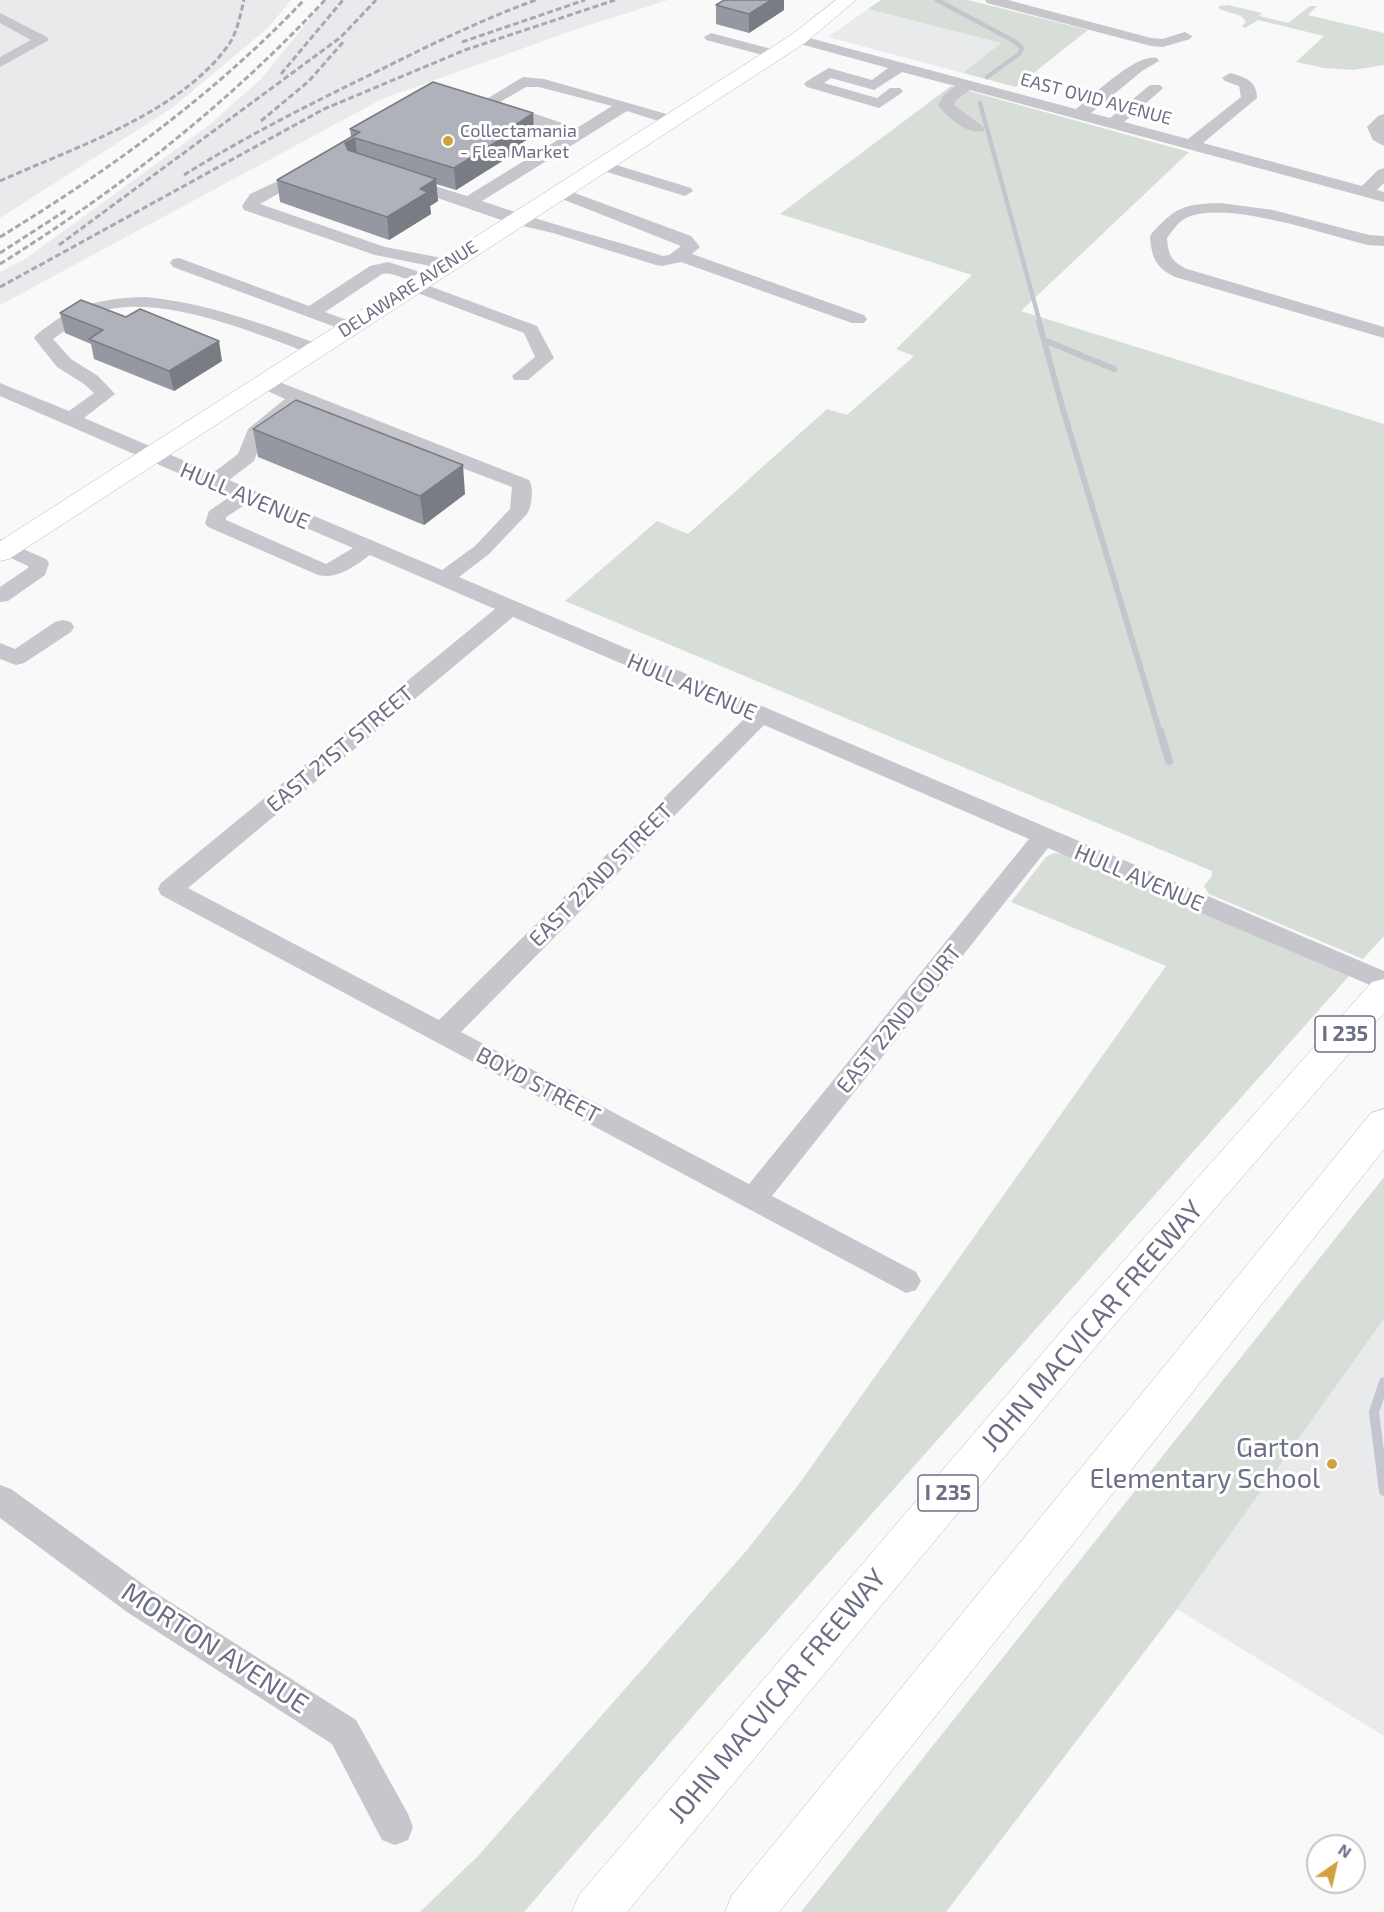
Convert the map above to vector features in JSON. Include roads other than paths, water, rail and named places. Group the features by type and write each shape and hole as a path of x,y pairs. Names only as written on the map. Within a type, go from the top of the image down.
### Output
{"main road":[{"name":"DELAWARE AVENUE","path":"807,32 847,0"},
{"name":"DELAWARE AVENUE","path":"3,548 558,192 592,148 671,120 807,32 864,0"},
{"name":"JOHN MACVICAR FREEWAY","path":"596,1912 946,1495 1306,1078 1384,991"},
{"path":"749,1912 1066,1522 1384,1123"}],"street":[{"path":"992,0 1014,3 1151,42 1163,43 1185,36"},
{"path":"0,17 42,40 0,63"},
{"name":"EAST OVID AVENUE","path":"807,32 900,66 1384,197"},
{"path":"711,37 774,54"},
{"path":"1079,115 1137,68 1152,61"},
{"path":"874,85 900,66"},
{"path":"1191,145 1249,98 1250,90 1244,83 1230,78"},
{"path":"671,120 539,82 523,82 490,101 496,107 685,191"},
{"path":"968,84 949,98 946,105 951,112 977,128"},
{"path":"1113,124 1155,88"},
{"path":"469,202 592,148 625,105"},
{"path":"1384,119 1376,127 1379,137 1384,141"},
{"path":"1366,192 1384,173"},
{"path":"295,177 256,198 250,206 381,251 447,264"},
{"path":"391,177 516,219 558,229 662,261 674,259 691,247 685,240 558,192"},
{"path":"1384,241 1368,240 1266,214 1223,209 1194,210 1178,214 1158,237 1160,256 1171,268 1181,273 1384,333"},
{"path":"680,256 858,319"},
{"path":"179,263 349,327"},
{"path":"312,312 376,270 388,267 531,330 545,358 521,376"},
{"path":"69,420 106,394 92,380 64,363 43,338 87,310 127,301 178,305 253,327 315,349"},
{"path":"264,382 298,398 522,484 520,510 482,550 442,580"},
{"name":"HULL AVENUE","path":"0,389 244,496 1384,982"},
{"path":"213,482 247,457 255,433 298,398"},
{"path":"244,496 216,515 215,523 325,571 342,566 367,548"},
{"path":"0,596 38,571 39,563 3,548"},
{"name":"EAST 21ST STREET","path":"170,889 509,609"},
{"path":"0,650 16,658 63,627"},
{"name":"EAST 22ND STREET","path":"442,1034 760,716"},
{"name":"EAST 22ND COURT","path":"753,1200 1044,837"},
{"name":"BOYD STREET","path":"170,889 906,1281"},
{"name":"MORTON AVENUE","path":"0,1499 139,1601 345,1732 396,1827"}],"waterway":[{"path":"937,0 1014,41 1022,48 1019,54 987,77"},
{"path":"980,103 1040,323"},
{"path":"1039,322 1160,733"},
{"path":"1044,340 1114,369"},
{"path":"1160,731 1169,761"},
{"path":"1384,1382 1374,1412 1384,1491"}],"railway":[{"path":"0,181 122,127 181,92 206,71 227,47 236,31 244,0"},
{"path":"0,237 82,185 160,129 234,68 304,0"},
{"path":"0,264 88,206 171,143 250,75 325,0"},
{"path":"281,74 343,0"},
{"path":"59,245 341,37 376,0"},
{"path":"184,175 331,94 458,32 536,0"},
{"path":"462,42 585,0"},
{"path":"0,287 324,109 465,50 615,0"},
{"path":"261,121 309,81 345,40"},
{"path":"0,253 68,209"}],"place":[{"name":"Collectamania - Flea Market","path":"448,141"},
{"name":"Garton Elementary School","path":"1332,1464"}]}
